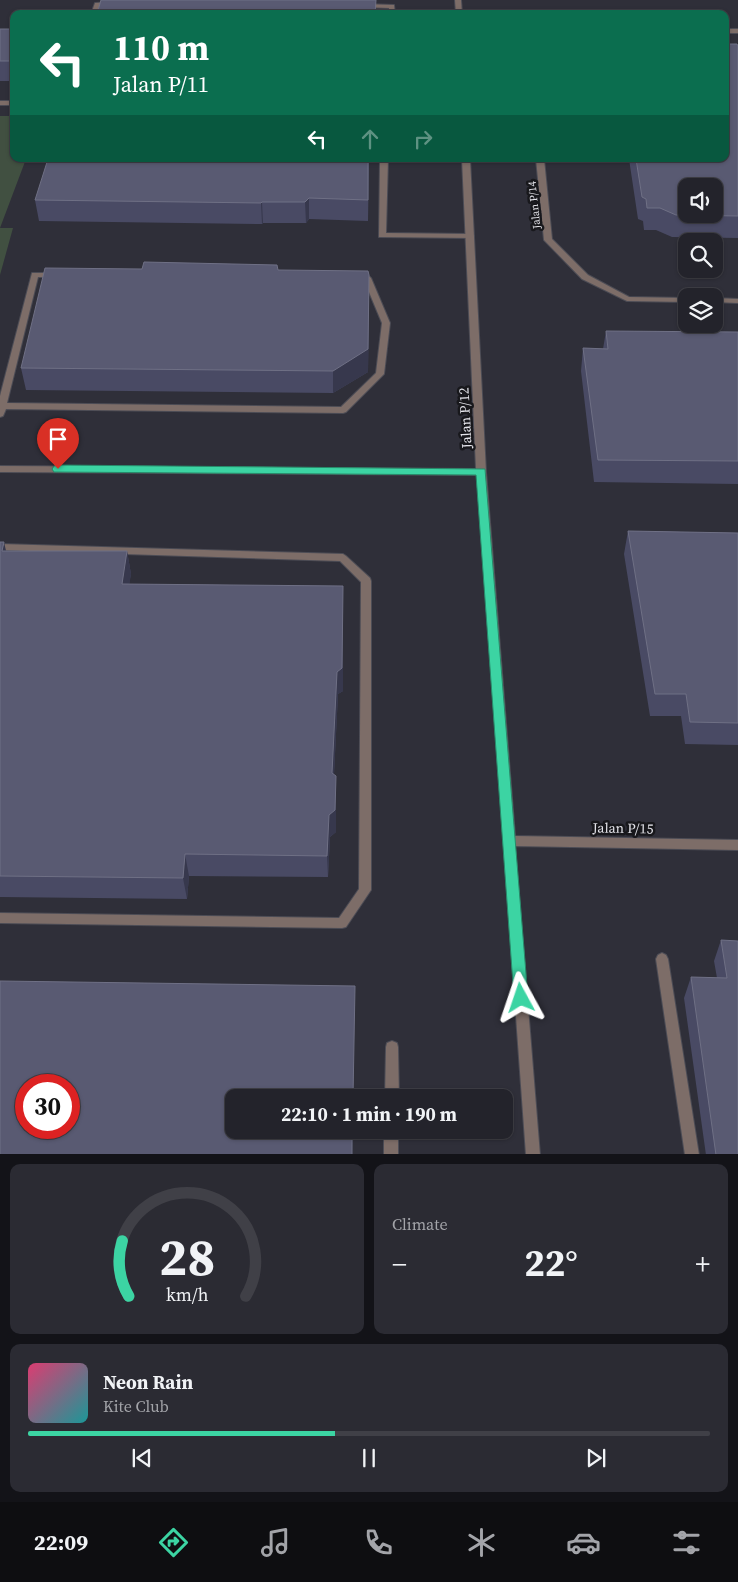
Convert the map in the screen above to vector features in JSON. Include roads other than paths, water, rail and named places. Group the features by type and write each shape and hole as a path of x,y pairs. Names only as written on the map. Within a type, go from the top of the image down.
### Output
{"street":[{"path":"95,10 97,4 117,4"},
{"path":"352,6 392,6 392,10"},
{"path":"384,162 382,235 470,236"},
{"name":"Jalan P/12","path":"466,162 481,472 533,1154"},
{"name":"Jalan P/14","path":"540,162 548,240 586,277 627,299 678,300"},
{"path":"65,275 35,275 1,410 343,410 380,374 386,324 367,278 348,278"},
{"path":"723,300 738,301"},
{"path":"0,469 481,472"},
{"path":"0,547 343,558 366,581 365,890 342,923 0,918"},
{"name":"Jalan P/15","path":"508,841 738,845"},
{"path":"662,959 692,1154"},
{"path":"392,1048 392,1089"},
{"path":"391,1139 391,1154"}]}
